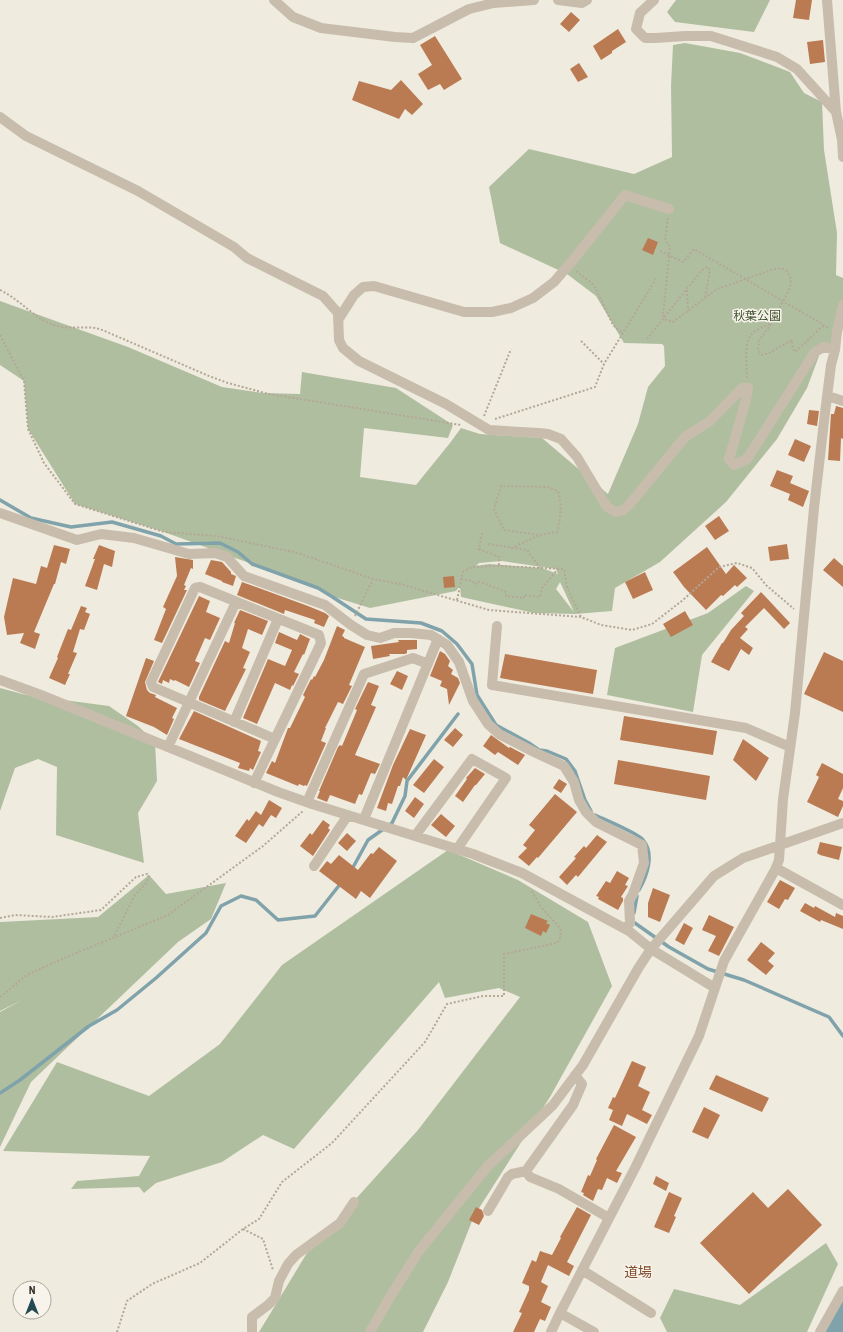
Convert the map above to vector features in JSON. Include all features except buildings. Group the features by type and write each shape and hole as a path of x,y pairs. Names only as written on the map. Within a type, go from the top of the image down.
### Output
{"street":[{"path":"274,0 293,17 321,28 413,38 468,9 494,3 534,0"},
{"path":"558,0 582,3 587,0"},
{"path":"654,0 640,13 636,29 645,38 711,36 777,56 797,69 836,112"},
{"path":"827,0 836,112 842,140 843,157"},
{"path":"0,117 26,136 138,191 234,247 247,258 323,296 338,314 339,340 343,348 359,361 446,404 489,430 539,433 561,439 577,457 607,507 616,512 623,510 629,505 684,437 710,421 742,388 748,388 746,400 729,460 734,465 747,460 815,352 824,347 835,350"},
{"path":"338,320 354,295 363,287 374,286 464,312 492,312 511,308 533,298 554,282 625,195 668,209"},
{"path":"551,1332 699,1036 723,966 776,868 783,799 795,713 814,508 831,365 843,305"},
{"path":"828,396 843,401"},
{"path":"0,513 78,540 101,534 134,538 189,554 215,553 227,557 244,576 325,605 367,635 380,638 394,634 411,633 431,635 438,639 447,645 459,662 474,701 488,724 499,734 564,766 574,782 579,800 586,812 596,822 642,845 644,863 629,901 630,923 625,929"},
{"path":"254,783 321,643 319,635 200,587 195,588 151,682 153,687 275,739"},
{"path":"168,747 236,602"},
{"path":"234,722 278,619"},
{"path":"497,626 492,685 746,728 790,747"},
{"path":"364,820 438,639"},
{"path":"310,803 364,674 413,658 428,664"},
{"path":"0,680 41,695 254,783 310,803 474,854 522,873 625,929 717,984"},
{"path":"415,836 472,759 506,778 457,849"},
{"path":"314,866 348,815"},
{"path":"370,1332 419,1251 487,1167 553,1105 583,1065 639,967 653,947 714,876 743,858 843,823"},
{"path":"776,868 843,906"},
{"path":"488,1211 508,1177 512,1174 526,1171 573,1105 582,1084 575,1075"},
{"path":"526,1171 530,1177 559,1189 609,1218"},
{"path":"252,1332 252,1316 275,1298 288,1264 296,1255 340,1223 354,1202"},
{"path":"582,1270 651,1313"},
{"path":"820,1332 843,1290"},
{"path":"560,1313 594,1332"}],"path":[{"path":"668,209 665,240 670,247 663,316 666,320 673,322 717,289 781,268 787,271 791,279 790,288 771,324 759,340 758,350 762,355 769,353 792,340 793,350 795,352 824,325"},
{"path":"660,251 684,262 694,249 837,332"},
{"path":"568,266 594,285 613,325 623,334"},
{"path":"647,339 701,270 707,267 710,270 705,298"},
{"path":"480,424 595,387 604,364 656,279"},
{"path":"687,289 688,311"},
{"path":"0,290 10,295 37,316 52,325 71,328 95,328 228,383 269,394 465,426"},
{"path":"748,388 746,358 748,342 754,332 771,324"},
{"path":"0,335 24,381 28,429 44,463 75,504 164,532 217,536 298,553 373,579 400,584 489,610 581,617 601,625 632,630 652,624 683,600 719,568 737,562 752,568 766,585 804,617"},
{"path":"581,341 604,364"},
{"path":"480,424 511,349"},
{"path":"511,548 540,535 557,532 560,523 560,501 558,492 548,487 501,486 494,509 504,530 540,535"},
{"path":"482,533 479,549 499,557 499,566"},
{"path":"488,544 527,550 540,568"},
{"path":"457,600 463,572 472,567 499,566 564,569 567,587 581,617"},
{"path":"461,579 472,581 476,584 478,581 506,592 506,596 524,598 524,595 540,597 542,588 558,569"},
{"path":"351,625 373,579"},
{"path":"0,997 27,975 168,915 263,846 310,803"},
{"path":"117,1332 127,1301 152,1284 200,1263 243,1229 259,1219 282,1182 332,1144 425,1042 447,1004 482,996 504,996 504,954 557,943 561,936 560,928 541,907 522,873"},
{"path":"0,918 15,915 52,916 101,910 136,877 147,874 149,875 147,882 135,895 112,939"},
{"path":"243,1229 263,1239 279,1287"}],"green space":[{"path":"676,0 770,0 754,32 675,22 667,12"},
{"name":"秋葉公園","path":"685,43 740,53 790,72 804,93 822,102 824,150 837,233 836,275 843,278 843,305 835,350 822,348 807,388 777,439 726,502 660,562 615,588 612,611 575,614 534,613 461,597 460,586 456,591 370,608 331,596 318,588 164,532 75,504 28,429 24,381 0,365 0,301 128,347 222,387 263,393 300,394 302,372 396,388 453,425 448,438 364,428 360,477 416,485 461,428 480,434 542,438 608,494 638,424 648,387 665,366 664,346 662,344 624,343 596,296 567,274 500,243 489,187 529,149 634,174 672,157 671,86 673,45","holes":["502,561 556,569 558,574 542,568 489,564 476,566 479,563","560,582 574,612 556,589"]},
{"path":"746,586 754,591 702,655 693,712 607,695 615,648 708,613"},
{"path":"0,688 26,695 109,706 138,726 155,742 157,781 138,813 144,863 56,835 57,767 38,759 15,768 0,811"},
{"path":"448,850 518,880 588,922 612,986 550,1097 474,1216 448,1282 423,1332 259,1332 307,1253 418,1130 520,997 499,988 445,998 439,982 294,1149 263,1135 222,1162 156,1183 144,1193 139,1187 71,1189 77,1181 139,1176 150,1156 3,1151 57,1062 149,1096 220,1044 282,965"},
{"path":"149,875 166,894 226,883 211,919 178,942 31,1082 0,1147 0,1012 22,1000 0,1011 0,922 98,917"},
{"path":"826,1243 838,1264 807,1332 667,1332 660,1318 674,1289 740,1305"}],"water":[{"path":"843,1291 843,1332 820,1332"}],"waterway":[{"path":"0,500 31,518 71,527 112,522 161,536 176,544 220,543 238,552 252,564 318,588 366,619 421,623 442,631 457,644 472,664 477,695 496,725 539,750 547,751 566,759 575,771 585,800 591,811"},
{"path":"351,871 368,840 392,823 405,796 407,781 458,714"},
{"path":"595,815 635,834 640,837 647,846 649,852 647,872 639,890"},
{"path":"0,1093 20,1080 89,1026 117,1010 156,978 206,933 221,906 241,896 256,900 278,920 315,916 341,883"},
{"path":"634,913 637,896"},
{"path":"633,919 632,921 669,947 708,969 744,980 829,1017 843,1036"}],"district":[{"name":"道場","path":"638,1272"}]}
